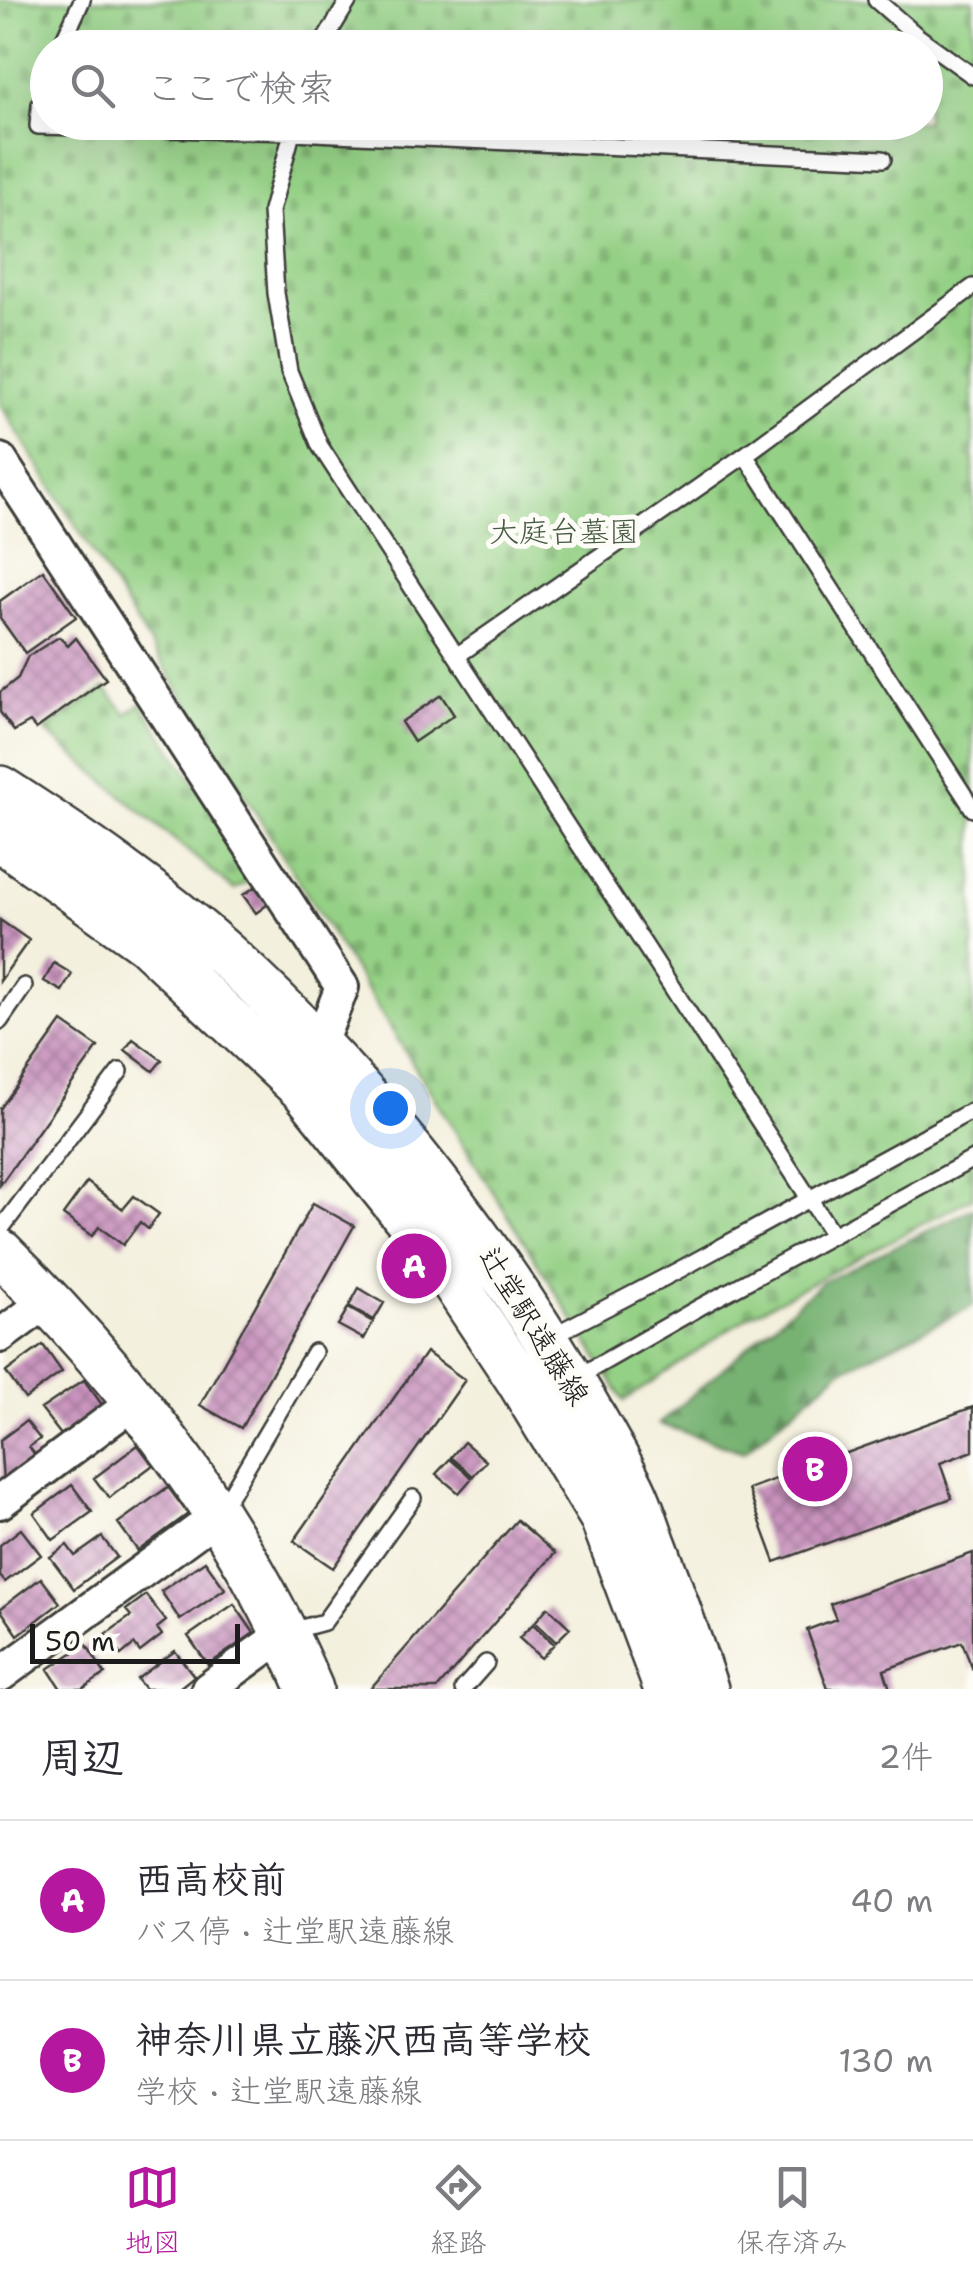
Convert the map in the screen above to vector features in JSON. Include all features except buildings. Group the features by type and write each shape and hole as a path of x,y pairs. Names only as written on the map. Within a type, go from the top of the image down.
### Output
{"street":[{"path":"0,460 342,987 319,1046"},
{"name":"辻堂駅遠藤線","path":"0,789 136,882 224,954 319,1046 476,1234 540,1369 667,1689"},
{"name":"辻堂駅遠藤線","path":"0,838 147,944 305,1091 432,1248 540,1369 631,1486 682,1617 705,1689"},
{"path":"0,1252 49,1300 137,1400 218,1515 286,1632 310,1689"},
{"path":"0,1336 49,1300"},
{"path":"0,1502 137,1400"},
{"path":"0,1675 218,1515"},
{"path":"208,1689 286,1632"}],"lane":[{"path":"68,30 82,0"},
{"path":"331,30 349,0"},
{"path":"876,0 910,30"},
{"path":"943,54 973,76"},
{"path":"290,140 271,211 276,293 289,371 320,446 833,1235"},
{"path":"533,140 883,159"},
{"path":"458,655 745,455 973,287"},
{"path":"745,455 973,808"},
{"path":"0,1021 24,986"},
{"path":"0,1230 120,1071"},
{"path":"540,1369 810,1200 973,1110"},
{"path":"540,1369 833,1235 973,1159"},
{"path":"218,1515 314,1352"},
{"path":"286,1632 324,1622 413,1498"},
{"path":"463,1689 486,1663"}],"green space":[{"name":"大庭台墓園","path":"0,0 973,0 973,1197 747,1317 624,1401 0,404"},
{"path":"105,688 127,714 141,703 257,877 234,890 44,730"},
{"path":"973,1208 973,1306 840,1371 744,1452 659,1424 821,1283"}],"place":[{"name":"西高校前","path":"414,1266"},
{"name":"神奈川県立藤沢西高等学校","path":"815,1469"}]}
